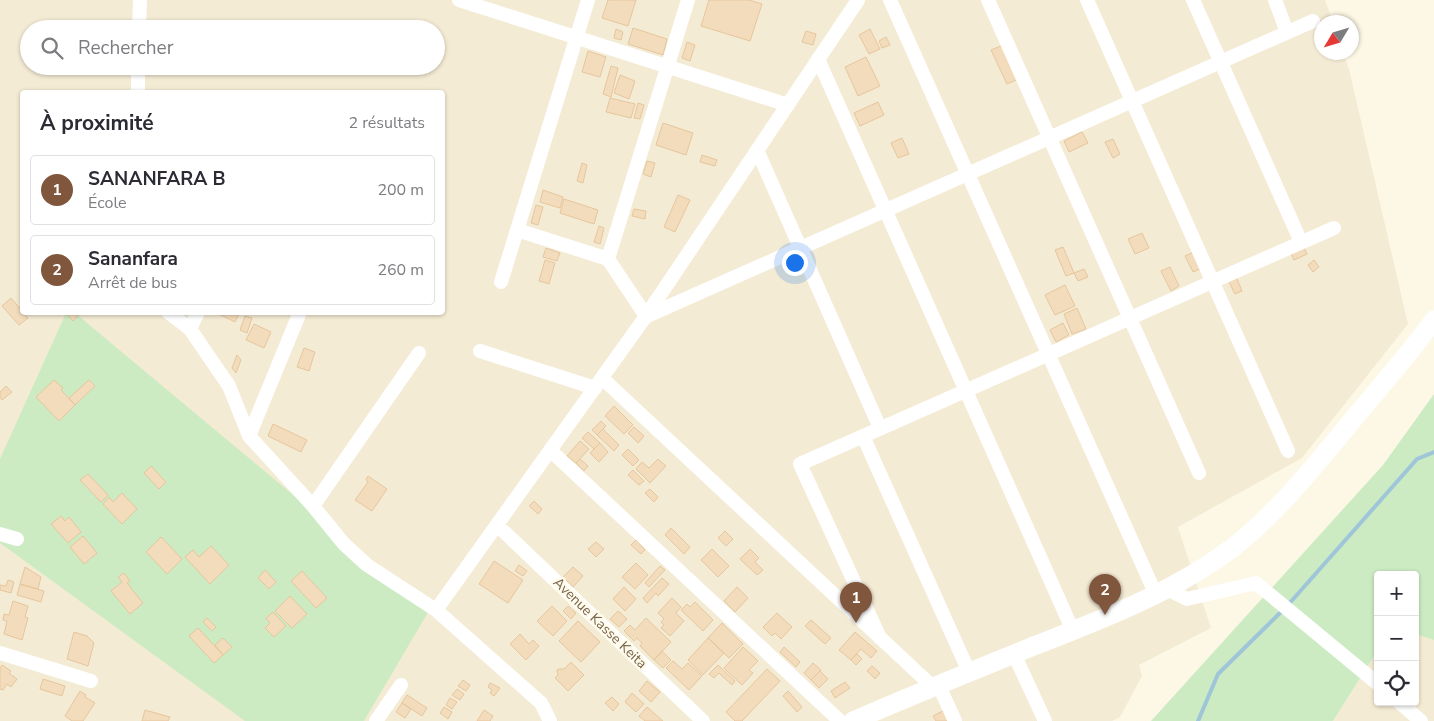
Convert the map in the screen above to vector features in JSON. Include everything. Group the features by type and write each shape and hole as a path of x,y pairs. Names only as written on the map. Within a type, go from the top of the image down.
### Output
{"main road":[{"path":"853,721 936,685 1073,631 1161,592 1196,572 1231,548 1268,515 1308,474 1434,320"}],"street":[{"path":"139,20 140,0"},
{"path":"459,0 493,5 576,37 788,105"},
{"path":"501,282 588,0"},
{"path":"608,259 688,0"},
{"path":"436,610 646,316 858,0"},
{"path":"890,0 1048,354 1161,592 1187,599 1256,583 1374,681"},
{"path":"988,0 1199,473"},
{"path":"1087,0 1288,451"},
{"path":"1193,0 1301,242"},
{"path":"1275,0 1287,32"},
{"path":"646,316 1313,21"},
{"path":"818,59 1073,631"},
{"path":"138,75 138,90"},
{"path":"757,150 880,428"},
{"path":"880,638 800,464 1334,228"},
{"path":"517,230 608,259 646,316"},
{"path":"172,315 190,329 229,386 248,436 313,506 344,544 367,565 436,610 541,703 550,721"},
{"path":"190,329 197,315"},
{"path":"248,436 299,315"},
{"path":"480,351 598,383 880,638 936,685 955,721"},
{"path":"313,506 418,353"},
{"path":"863,436 969,672"},
{"path":"550,450 840,721"},
{"name":"Avenue Kasse Keita","path":"497,525 703,721"},
{"path":"0,534 17,540"},
{"path":"0,653 91,681"},
{"path":"1014,654 1045,721"},
{"path":"376,721 401,685"},
{"path":"1404,706 1421,721"}],"shaded area":[{"path":"0,0 1325,0 1330,15 1314,15 1314,60 1346,60 1349,69 1408,324 1302,458 1178,527 1211,628 1139,665 1142,676 1120,717 1112,721 0,721"},
{"path":"1419,635 1434,640 1434,721 1333,721 1374,656 1374,706 1419,706"}],"green space":[{"path":"65,315 77,315 430,609 364,721 245,721 0,543 0,459"},
{"path":"1434,394 1434,640 1419,635 1419,571 1374,571 1374,656 1333,721 1151,721 1383,465"}],"building":[{"path":"608,0 636,0 628,26 602,18"},
{"path":"709,0 749,0 762,4 750,41 701,26"},
{"path":"633,28 667,39 663,55 628,44"},
{"path":"616,29 623,32 621,40 614,38"},
{"path":"870,29 880,49 869,54 859,35"},
{"path":"806,31 816,34 813,45 802,42"},
{"path":"886,37 890,45 882,48 879,41"},
{"path":"687,42 695,45 690,61 682,58"},
{"path":"1003,45 1019,79 1007,84 991,50"},
{"path":"588,51 606,57 600,77 582,72"},
{"path":"866,57 880,86 858,96 845,67"},
{"path":"611,66 618,68 611,97 603,94"},
{"path":"620,75 635,81 629,99 614,93"},
{"path":"610,98 635,104 631,118 606,112"},
{"path":"878,102 884,115 860,126 854,113"},
{"path":"638,103 644,105 640,119 634,118"},
{"path":"663,123 693,133 686,155 656,145"},
{"path":"1082,132 1088,143 1069,152 1064,141"},
{"path":"902,138 909,154 898,158 891,143"},
{"path":"1113,139 1120,154 1113,158 1105,142"},
{"path":"702,155 717,160 715,166 700,162"},
{"path":"647,161 655,163 651,177 643,174"},
{"path":"582,163 587,165 583,183 577,181"},
{"path":"543,190 563,197 560,208 540,202"},
{"path":"678,195 690,200 675,232 664,227"},
{"path":"564,199 598,210 594,224 560,213"},
{"path":"536,205 543,207 538,225 531,223"},
{"path":"634,209 646,211 645,219 632,216"},
{"path":"599,226 604,228 600,244 594,242"},
{"path":"1142,233 1149,248 1135,254 1128,239"},
{"path":"1303,245 1307,254 1294,260 1290,251"},
{"path":"1063,247 1074,273 1066,276 1055,250"},
{"path":"546,248 560,253 557,261 543,257"},
{"path":"1194,252 1202,268 1193,272 1185,256"},
{"path":"545,260 555,263 549,284 539,281"},
{"path":"1314,260 1319,267 1313,272 1308,265"},
{"path":"1170,267 1179,286 1171,291 1161,271"},
{"path":"1084,269 1088,277 1078,281 1074,273"},
{"path":"1235,274 1242,291 1235,294 1227,278"},
{"path":"1065,285 1075,306 1055,315 1045,295"},
{"path":"11,298 20,309 20,315 25,315 28,318 19,325 2,306"},
{"path":"1077,308 1086,329 1072,334 1064,314"},
{"path":"68,315 78,315 73,321"},
{"path":"221,315 238,315 235,322"},
{"path":"245,316 252,318 247,333 240,330"},
{"path":"1063,323 1069,335 1056,342 1050,330"},
{"path":"254,324 271,332 264,348 246,340"},
{"path":"304,348 315,352 309,371 297,367"},
{"path":"237,355 241,360 236,373 232,368"},
{"path":"54,380 63,388 61,390 75,405 59,421 36,397"},
{"path":"89,380 95,386 75,405 69,398"},
{"path":"6,386 12,392 2,400 0,392"},
{"path":"614,406 633,425 624,434 605,416"},
{"path":"601,421 606,426 597,435 592,430"},
{"path":"273,424 307,440 301,452 268,436"},
{"path":"634,427 644,436 638,443 628,433"},
{"path":"603,429 619,445 614,451 597,435"},
{"path":"588,432 600,443 594,449 582,438"},
{"path":"580,441 589,449 576,463 567,456"},
{"path":"600,443 608,452 599,462 590,453"},
{"path":"628,449 639,460 633,466 622,455"},
{"path":"580,459 588,466 584,471 576,463"},
{"path":"658,459 666,466 650,483 636,469 642,462 649,468"},
{"path":"151,466 166,482 159,489 144,473"},
{"path":"633,470 644,481 639,485 628,475"},
{"path":"88,474 108,495 101,502 80,480"},
{"path":"368,476 387,489 372,511 355,500 368,482 366,480"},
{"path":"650,489 658,497 654,502 645,493"},
{"path":"122,493 137,509 122,524 103,504 109,497 113,502"},
{"path":"534,501 542,509 538,514 529,506"},
{"path":"61,516 65,521 69,517 81,532 68,543 51,524"},
{"path":"671,528 690,547 684,554 665,535"},
{"path":"725,531 733,539 726,546 718,538"},
{"path":"83,536 97,553 84,564 70,547"},
{"path":"161,537 182,559 167,574 146,552"},
{"path":"636,540 645,550 641,554 631,545"},
{"path":"596,542 604,549 596,557 588,549"},
{"path":"211,546 229,565 210,584 185,557 193,550 199,557"},
{"path":"712,549 729,566 718,577 701,560"},
{"path":"750,549 759,558 755,562 763,570 757,575 740,559"},
{"path":"494,561 523,580 508,603 479,584"},
{"path":"636,563 648,575 635,589 622,577"},
{"path":"519,565 527,571 523,576 515,571"},
{"path":"660,566 665,570 649,587 645,583"},
{"path":"25,567 41,577 38,589 20,584"},
{"path":"573,567 583,576 573,587 563,577"},
{"path":"265,570 276,582 269,589 258,578"},
{"path":"302,571 327,598 316,608 291,581"},
{"path":"124,573 130,581 127,583 143,603 130,614 111,591 122,582 118,577"},
{"path":"662,578 669,584 658,596 656,593 647,603 643,598"},
{"path":"8,580 14,582 11,593 0,590 0,585 6,586"},
{"path":"20,584 44,591 41,602 17,595"},
{"path":"624,587 636,599 625,611 613,599"},
{"path":"737,587 748,598 735,612 724,601"},
{"path":"290,596 307,614 292,628 275,611"},
{"path":"672,598 681,607 676,613 684,621 670,636 661,628 664,625 661,622 664,619 658,613"},
{"path":"13,601 28,606 25,617 28,618 22,640 4,634 7,621 3,620 4,614 9,615"},
{"path":"695,602 713,620 703,631 681,610 687,604 690,607"},
{"path":"552,606 567,621 553,636 537,621"},
{"path":"568,606 576,613 571,619 563,611"},
{"path":"618,611 627,619 619,627 610,619"},
{"path":"273,612 286,626 274,637 265,628 270,623 266,618"},
{"path":"777,613 792,627 781,639 775,633 772,636 763,627"},
{"path":"207,618 216,627 212,631 203,622"},
{"path":"646,618 671,642 654,660 640,646 642,643 637,638 634,641 624,631 630,625 635,630"},
{"path":"811,620 831,638 825,644 805,626"},
{"path":"578,621 600,642 581,662 559,641"},
{"path":"722,623 743,644 729,658 708,638"},
{"path":"198,628 223,655 214,663 189,636"},
{"path":"74,632 87,636 94,643 88,666 67,659"},
{"path":"855,632 877,651 871,658 861,649 851,660 839,650"},
{"path":"520,634 529,644 533,640 539,646 526,660 510,644"},
{"path":"223,638 232,647 223,655 215,645"},
{"path":"708,638 724,653 703,675 688,660"},
{"path":"743,647 758,661 749,670 753,673 742,685 724,668"},
{"path":"784,647 800,662 796,667 780,652"},
{"path":"662,651 671,660 663,668 654,660"},
{"path":"857,654 862,659 856,665 851,660"},
{"path":"673,661 682,669 688,663 702,676 689,690 666,668"},
{"path":"571,662 584,675 568,691 555,678 558,675 557,670 564,669"},
{"path":"813,663 821,670 811,680 804,673"},
{"path":"2,665 11,671 9,673 17,679 11,687 7,684 3,690 0,689 0,668"},
{"path":"718,665 735,681 732,685 719,673 714,678 709,674"},
{"path":"872,666 880,673 875,679 867,671"},
{"path":"767,669 780,681 742,721 735,721 726,712"},
{"path":"820,671 828,679 819,688 811,680"},
{"path":"43,679 65,686 62,696 40,689"},
{"path":"463,680 470,685 466,691 458,686"},
{"path":"647,681 660,692 651,702 639,691"},
{"path":"845,682 850,688 835,698 831,691"},
{"path":"490,683 500,688 494,696 490,693 492,690 488,687"},
{"path":"457,689 464,694 460,700 452,695"},
{"path":"80,691 86,695 85,697 95,703 83,721 72,721 65,716"},
{"path":"788,691 802,707 797,712 783,696"},
{"path":"632,693 644,704 636,712 625,702"},
{"path":"407,695 427,708 422,716 402,703"},
{"path":"612,697 619,704 613,711 605,703"},
{"path":"450,698 457,702 452,709 446,705"},
{"path":"402,703 411,709 405,718 396,712"},
{"path":"444,707 452,712 448,719 440,713"},
{"path":"647,707 663,721 645,721 639,716"},
{"path":"145,710 170,717 168,721 142,721"},
{"path":"484,710 493,716 490,721 477,721"},
{"path":"945,710 950,721 936,721 933,716"}],"waterway":[{"path":"1288,605 1417,459 1434,452"},
{"path":"1198,721 1218,674 1283,610"}],"place":[{"name":"Sananfara","path":"1105,615"},
{"name":"SANANFARA B","path":"856,623"}]}
